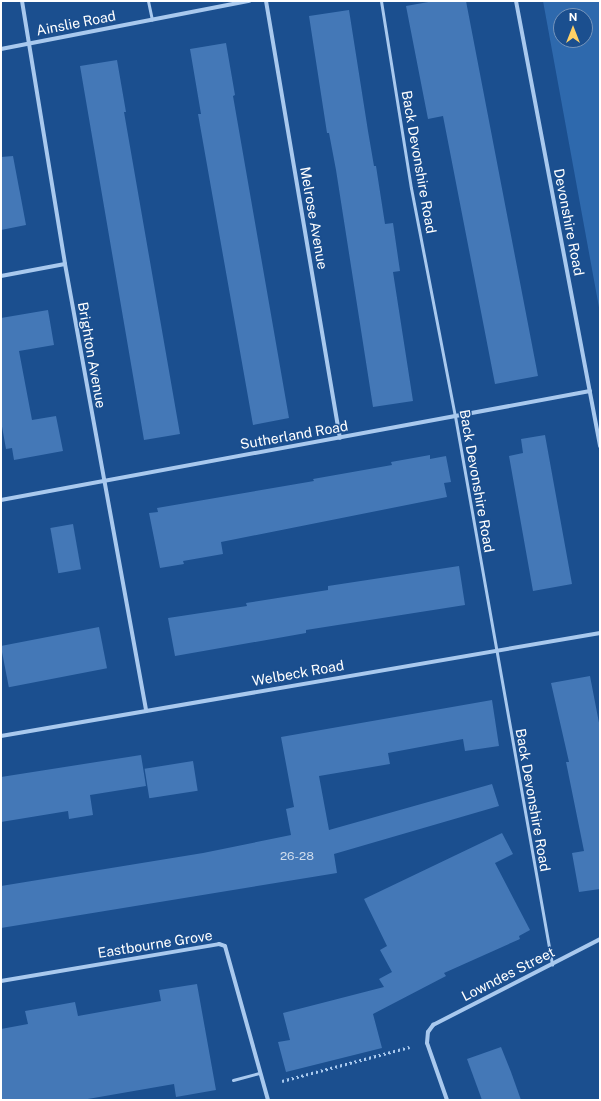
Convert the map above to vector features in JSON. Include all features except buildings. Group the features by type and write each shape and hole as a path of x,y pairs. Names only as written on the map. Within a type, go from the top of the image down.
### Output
{"street":[{"name":"Brighton Avenue","path":"22,1 65,264 103,482 146,711"},
{"name":"Ainslie Road","path":"1,49 250,1"},
{"name":"Melrose Avenue","path":"266,1 340,438"},
{"name":"Devonshire Road","path":"516,1 600,446"},
{"path":"1,276 65,264"},
{"name":"Sutherland Road","path":"1,500 590,391"},
{"name":"Welbeck Road","path":"1,736 495,649 600,633"},
{"name":"Lowndes Street","path":"427,1043 428,1032 434,1025 600,939"},
{"name":"Eastbourne Grove","path":"1,981 219,944 225,946 268,1100"},
{"path":"427,1043 447,1100"}],"lane":[{"path":"148,1 152,20"},
{"name":"Back Devonshire Road","path":"381,1 411,188 455,416 495,649 552,964"},
{"path":"233,1080 260,1073"}],"path":[{"path":"264,1085 427,1043"}],"shaded area":[{"path":"543,1 600,1 600,313"}]}
